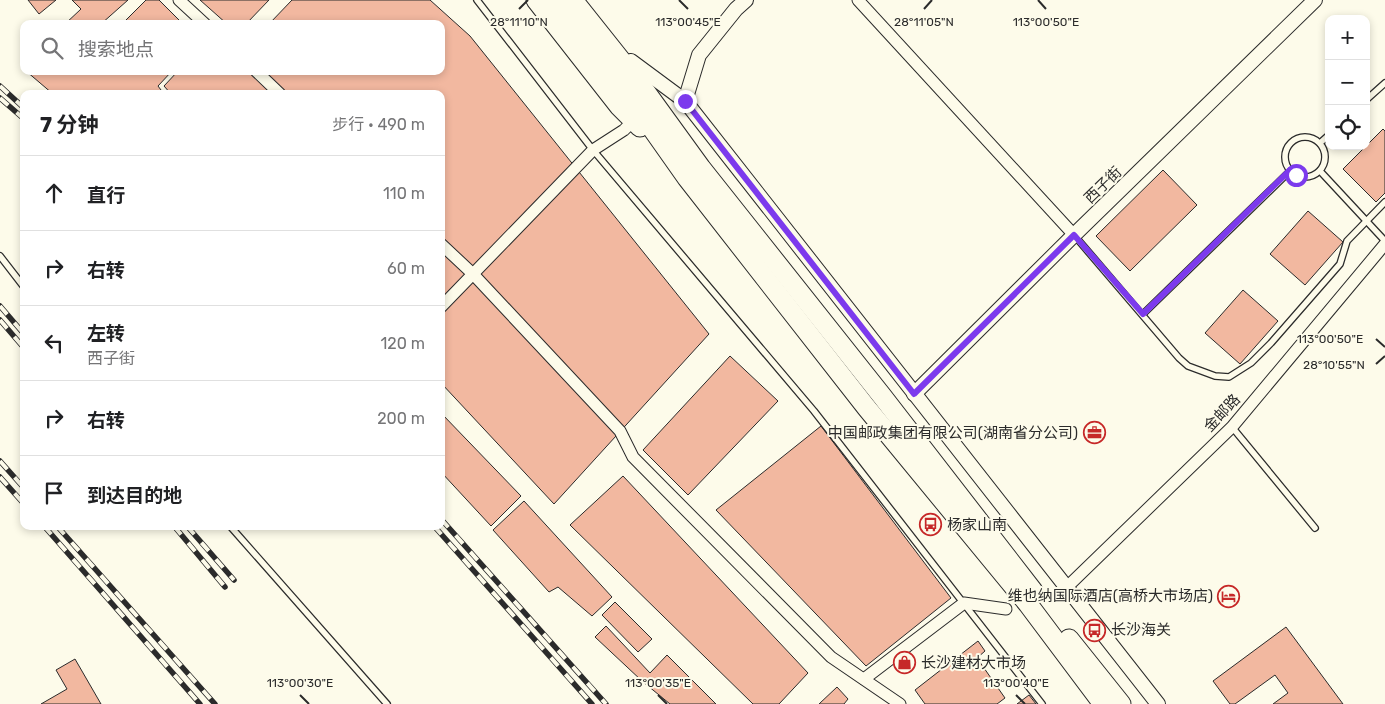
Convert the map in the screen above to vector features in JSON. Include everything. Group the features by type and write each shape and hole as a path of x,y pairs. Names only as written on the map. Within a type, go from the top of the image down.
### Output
{"highway":[{"path":"536,0 619,106 694,173 882,396 1121,704"},
{"path":"554,0 637,94"},
{"path":"573,0 637,94 866,407 1028,604 1103,704"},
{"path":"584,0 631,61 694,173"}],"street":[{"path":"179,0 201,20"},
{"path":"685,101 699,55 736,9 746,0"},
{"path":"858,0 1074,235"},
{"name":"西子街","path":"914,394 1315,0"},
{"path":"631,61 685,101 1158,704"},
{"path":"260,75 276,90"},
{"path":"445,303 593,150 624,130 634,120"},
{"name":"金邮路","path":"1066,588 1232,427 1385,242"},
{"path":"445,248 473,274 620,431 633,457 831,657 900,704"},
{"path":"864,679 964,603 1006,609"}],"lane":[{"path":"476,0 593,150 814,411 1042,704"},
{"path":"1370,96 1385,83"},
{"path":"1303,137 1310,137 1320,143 1325,154 1325,160 1320,171 1314,175 1302,177 1290,170 1285,153 1292,142 1303,137"},
{"path":"1320,143 1325,139"},
{"path":"1143,314 1290,170"},
{"path":"1320,171 1385,242"},
{"path":"1074,235 1179,358 1188,366 1215,376 1229,377 1251,363 1271,343 1340,264 1347,241 1385,202"},
{"path":"0,256 20,282"},
{"path":"1232,427 1315,528"},
{"path":"234,530 387,704"}],"building":[{"path":"28,0 56,0 39,14"},
{"path":"72,0 128,0 106,20 69,20 81,9"},
{"path":"146,0 159,0 179,20 126,20"},
{"path":"200,0 269,0 250,20 222,20"},
{"path":"292,0 430,0 470,36 709,334 554,504 445,387 445,90 168,90 164,86 174,75 445,75 445,20 273,20"},
{"path":"31,75 168,75 158,86 161,90 48,90"},
{"path":"1383,129 1385,131 1385,193 1376,202 1343,169 1362,150 1370,150 1370,142"},
{"path":"1163,170 1197,205 1130,271 1096,236"},
{"path":"1308,211 1343,242 1305,285 1270,254"},
{"path":"1243,290 1278,321 1240,364 1205,333"},
{"path":"730,356 778,401 688,495 643,450"},
{"path":"445,417 521,496 491,526 445,476"},
{"path":"821,426 951,598 866,666 716,510"},
{"path":"623,476 808,673 779,704 753,704 570,525"},
{"path":"524,501 612,597 592,616 558,587 549,592 493,530"},
{"path":"615,602 652,639 638,652 602,615"},
{"path":"606,626 650,673 667,655 716,704 670,704 642,681 595,637"},
{"path":"1286,627 1343,704 1273,704 1288,693 1275,675 1235,704 1230,704 1213,681"},
{"path":"978,641 985,651 977,658 1005,698 997,704 925,704 915,690"},
{"path":"75,659 101,704 41,704 67,689 56,670"},
{"path":"837,687 848,699 844,704 819,704"},
{"path":"1029,695 1036,704 1017,704"}],"railway":[{"path":"0,86 20,104"},
{"path":"0,98 20,116"},
{"path":"0,306 20,329"},
{"path":"0,320 20,343"},
{"path":"0,461 20,484"},
{"path":"0,477 20,500"},
{"path":"445,523 606,704"},
{"path":"48,530 200,704"},
{"path":"61,530 215,704"},
{"path":"177,530 225,587"},
{"path":"190,530 234,580"},
{"path":"438,530 592,704"}],"place":[{"name":"中国邮政集团有限公司(湖南省分公司)","path":"1094,433"},
{"name":"杨家山南","path":"931,525"},
{"name":"维也纳国际酒店(高桥大市场店)","path":"1229,596"},
{"name":"长沙海关","path":"1095,630"},
{"name":"长沙建材大市场","path":"905,663"}],"route":[{"path":"685,101 914,394 1074,235 1143,314 1290,170 1296,175"}]}
